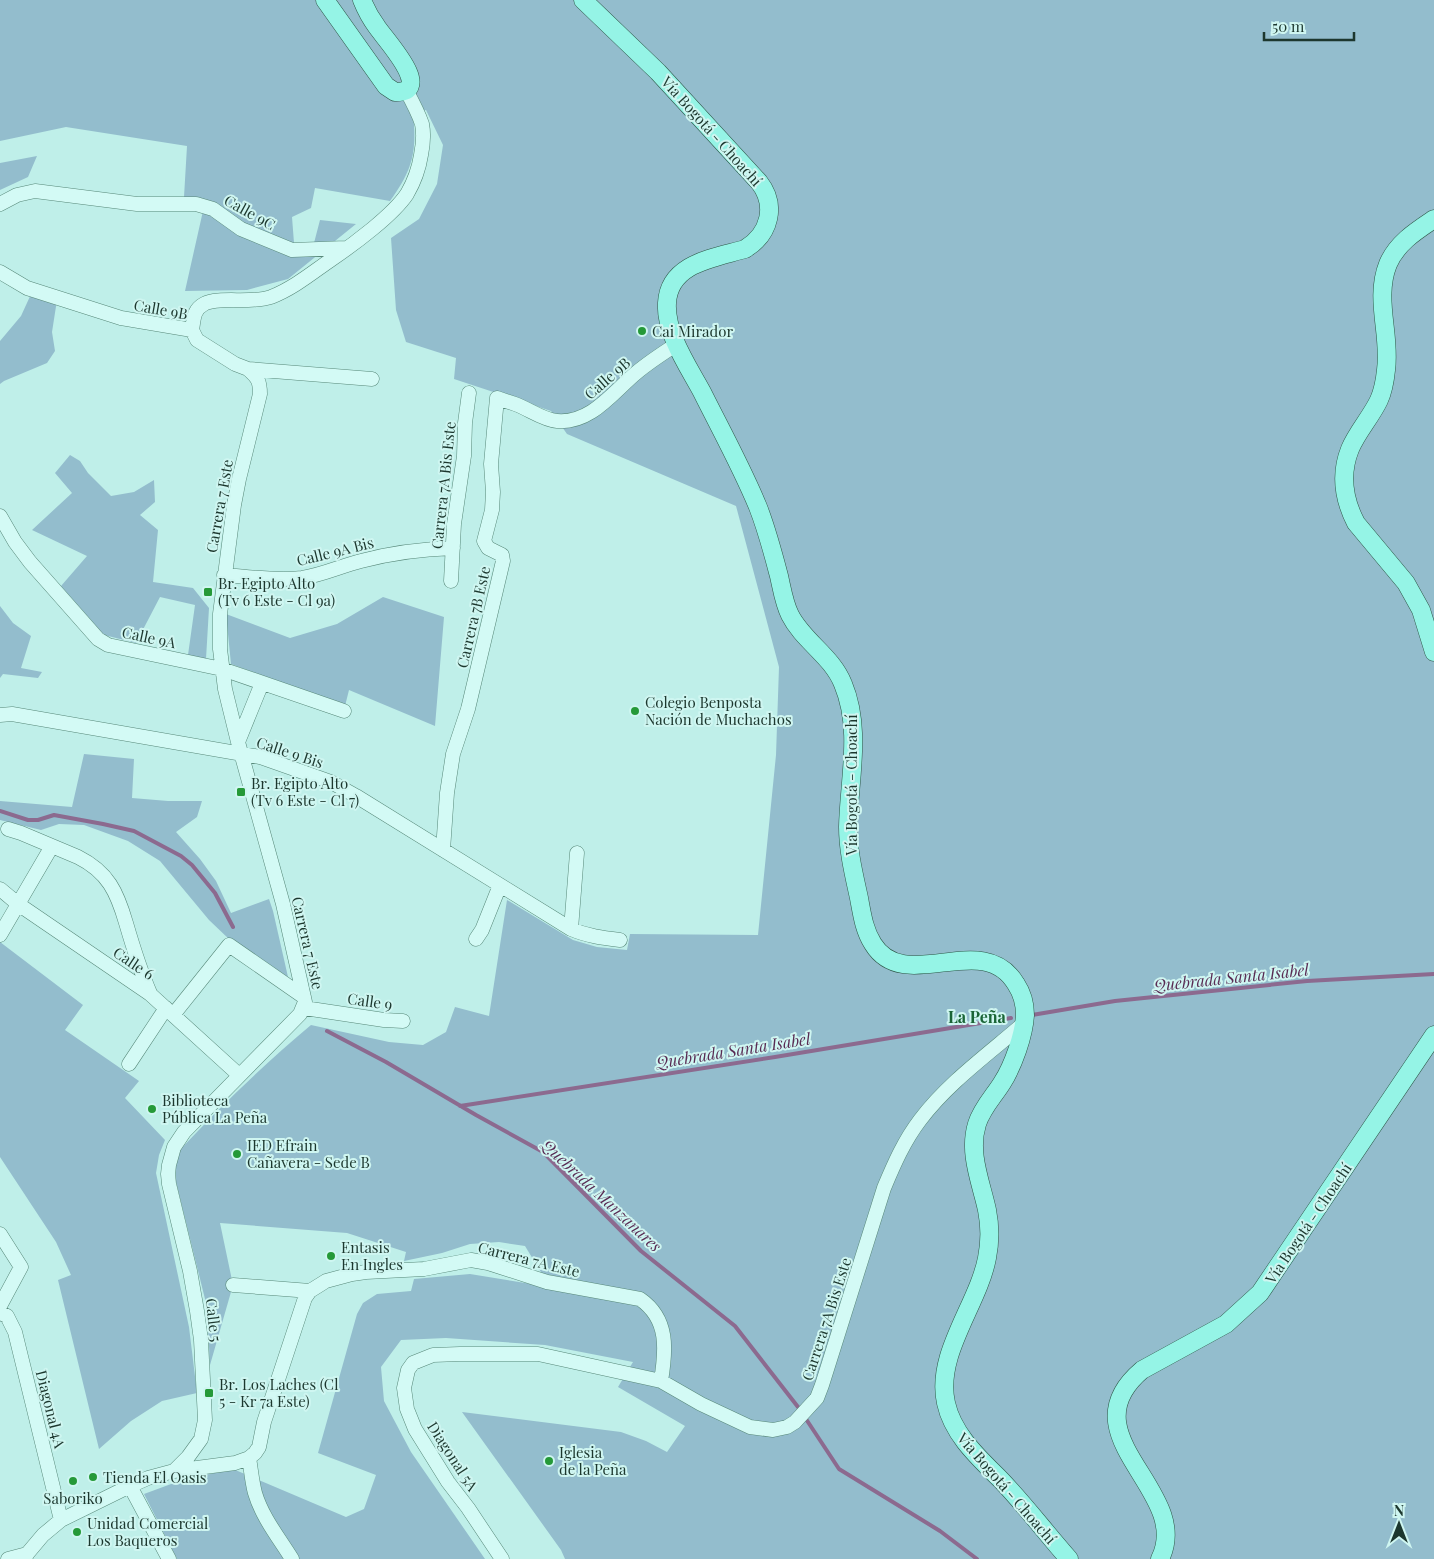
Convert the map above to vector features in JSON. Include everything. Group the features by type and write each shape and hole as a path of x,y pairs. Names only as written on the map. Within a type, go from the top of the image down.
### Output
{"main road":[{"path":"325,0 386,86 395,92 406,90 411,80 408,69 377,27 362,0"},
{"name":"Vía Bogotá - Choachí","path":"583,0 658,72 760,182 767,194 770,215 762,235 745,249 688,268 674,280 668,293 668,320 677,344 758,507 791,617 804,635 837,670 845,687 850,708 853,740 848,827 849,848 868,936 883,956 898,964 909,965 973,960 988,962 1001,968 1012,978 1021,995 1025,1013 1016,1054 1004,1081 982,1114 976,1130 974,1149 976,1167 988,1219 987,1258 983,1273 949,1356 944,1389 946,1402 956,1428 980,1460 1001,1480 1069,1559"},
{"path":"1434,219 1405,240 1387,267 1382,290 1387,355 1384,384 1379,400 1350,449 1344,470 1344,480 1345,496 1350,512 1356,523 1406,583 1421,610 1434,652"},
{"name":"Vía Bogotá - Choachí","path":"1160,1559 1165,1544 1163,1518 1154,1496 1120,1436 1116,1413 1121,1395 1133,1377 1142,1370 1226,1324 1260,1293 1434,1035"}],"street":[{"path":"192,330 196,309 201,305 213,301 254,300 270,297 291,288 347,248 384,218 399,203 406,194 417,171 422,150 422,126 413,102 406,90"},
{"name":"Calle 9C","path":"0,204 17,195 35,191 137,204 196,204 213,210 242,229 292,250 307,251 347,248"},
{"name":"Calle 9B","path":"0,272 28,288 120,318 192,330 197,340 235,364 248,369 372,379"},
{"name":"Calle 9B","path":"497,398 556,421 581,418 593,412 635,374 677,344"},
{"name":"Carrera 7 Este","path":"169,1165 174,1147 184,1132 300,1014 304,1002 283,904 239,748 222,669 220,630 224,575 239,479 260,394 257,377 248,369"},
{"name":"Carrera 7A Bis Este","path":"451,581 454,524 464,456 469,393"},
{"name":"Carrera 7B Este","path":"443,850 447,793 454,754 468,709 503,564 502,555 488,548 484,541 492,510 491,464 497,398"},
{"name":"Calle 9A","path":"0,516 15,542 30,562 98,639 108,645 222,669 344,711"},
{"name":"Calle 9A Bis","path":"224,575 282,579 301,578 394,554 453,548"},
{"path":"239,748 262,683"},
{"name":"Calle 9 Bis","path":"0,715 12,714 239,748 331,782 571,929 599,938 620,940"},
{"path":"8,829 86,861 101,872 110,884 122,910 138,964 150,994"},
{"path":"0,935 52,846"},
{"path":"571,929 577,853"},
{"path":"476,938 482,930 500,885"},
{"name":"Calle 6","path":"0,889 18,904 150,994 240,1076"},
{"name":"Calle 9","path":"170,1012 229,945 304,1002 384,1020 403,1021"},
{"path":"129,1064 170,1012"},
{"name":"Carrera 7A Bis Este","path":"413,1363 433,1355 538,1354 661,1381 701,1404 750,1427 773,1430 787,1427 800,1417 817,1398 884,1188 896,1158 905,1142 936,1101 1023,1024"},
{"name":"Calle 5","path":"169,1165 169,1184 190,1271 197,1311 204,1420 201,1439 188,1457 174,1471"},
{"path":"0,1234 21,1267 0,1306"},
{"name":"Carrera 7A Este","path":"310,1291 326,1281 352,1274 424,1268 471,1260 488,1263 546,1282 640,1300 648,1305 658,1318 663,1331 665,1357 661,1381"},
{"path":"233,1285 310,1291"},
{"path":"8,1559 26,1557 43,1535 61,1520 148,1478 174,1471 226,1465 249,1458 259,1447 264,1422 305,1298 310,1291"},
{"name":"Diagonal 4A","path":"0,1313 7,1316 15,1332 61,1520"},
{"name":"Diagonal 5A","path":"413,1363 408,1370 404,1388 407,1409 414,1429 448,1482 502,1559"},
{"path":"249,1458 255,1492 259,1503 292,1559"},
{"path":"130,1486 169,1559"}],"shaded area":[{"path":"0,0 1434,0 1434,1559 565,1559 561,1550 462,1412 621,1432 646,1441 667,1452 685,1426 618,1387 633,1362 545,1345 446,1338 401,1340 381,1367 384,1401 411,1452 485,1559 177,1559 144,1494 182,1480 233,1469 346,1517 364,1509 376,1475 318,1453 357,1314 363,1303 377,1294 411,1291 414,1279 470,1274 550,1287 525,1246 499,1242 470,1244 442,1253 404,1261 406,1252 347,1233 220,1223 233,1285 210,1365 205,1299 176,1182 175,1155 241,1088 311,1025 389,1042 423,1045 446,1032 455,1007 489,1016 507,900 573,940 597,947 627,950 630,934 758,935 776,755 779,667 736,506 567,434 551,411 454,379 456,358 406,342 396,310 391,238 419,219 437,184 443,145 426,110 413,113 414,150 412,160 404,179 390,201 315,188 311,208 292,217 294,243 314,243 320,220 356,224 288,279 247,290 185,291 205,202 184,197 187,146 66,127 0,141"},
{"path":"37,156 28,177 0,190 0,163"},
{"path":"32,292 57,300 52,332 55,351 47,363 0,384 0,341 21,316"},
{"path":"70,455 80,461 88,473 111,496 134,492 154,480 155,502 140,515 158,530 153,582 193,588 209,608 206,659 188,655 195,605 160,597 136,643 104,635 61,586 87,556 32,530 72,493 55,473"},
{"path":"383,597 444,617 435,726 349,690 345,706 231,664 226,614 290,638 337,624"},
{"path":"0,606 13,623 31,636 21,668 42,672 38,678 3,674 0,678"},
{"path":"84,754 134,759 132,798 202,801 197,817 176,832 200,859 216,881 231,913 269,899 288,977 232,939 230,940 209,920 160,861 128,841 84,825 59,824 41,830 0,820 0,801 72,807"},
{"path":"0,942 83,1005 65,1030 139,1081 125,1098 165,1140 159,1155 156,1173 189,1327 197,1393 162,1401 131,1421 99,1449 58,1280 71,1275 56,1242 0,1157"}],"waterway":[{"name":"Quebrada Manzanares","path":"0,811 28,820 38,820 54,815 134,831 181,856 192,865 215,893 233,927"},
{"name":"Quebrada Santa Isabel","path":"1032,1015 1115,1001 1307,981 1434,974"},
{"name":"Quebrada Santa Isabel","path":"460,1106 1011,1018"},
{"name":"Quebrada Manzanares","path":"327,1031 386,1062 543,1152 641,1251 735,1326 798,1407"},
{"name":"Quebrada Manzanares","path":"806,1419 839,1469 940,1531 977,1559"}],"place":[{"name":"Cai Mirador","path":"642,331"},
{"name":"Br. Egipto Alto (Tv 6 Este - Cl 9a)","path":"208,592"},
{"name":"Colegio Benposta Nación de Muchachos","path":"635,711"},
{"name":"Br. Egipto Alto (Tv 6 Este - Cl 7)","path":"241,792"},
{"name":"Biblioteca Pública La Peña","path":"152,1109"},
{"name":"IED Efrain Cañavera - Sede B","path":"237,1154"},
{"name":"Entasis En Ingles","path":"331,1256"},
{"name":"Br. Los Laches (Cl 5 - Kr 7a Este)","path":"209,1393"},
{"name":"Iglesia de la Peña","path":"549,1461"},
{"name":"Tienda El Oasis","path":"93,1477"},
{"name":"Saboriko","path":"73,1481"},
{"name":"Unidad Comercial Los Baqueros","path":"77,1532"}],"district":[{"name":"La Peña","path":"977,1016"}]}
